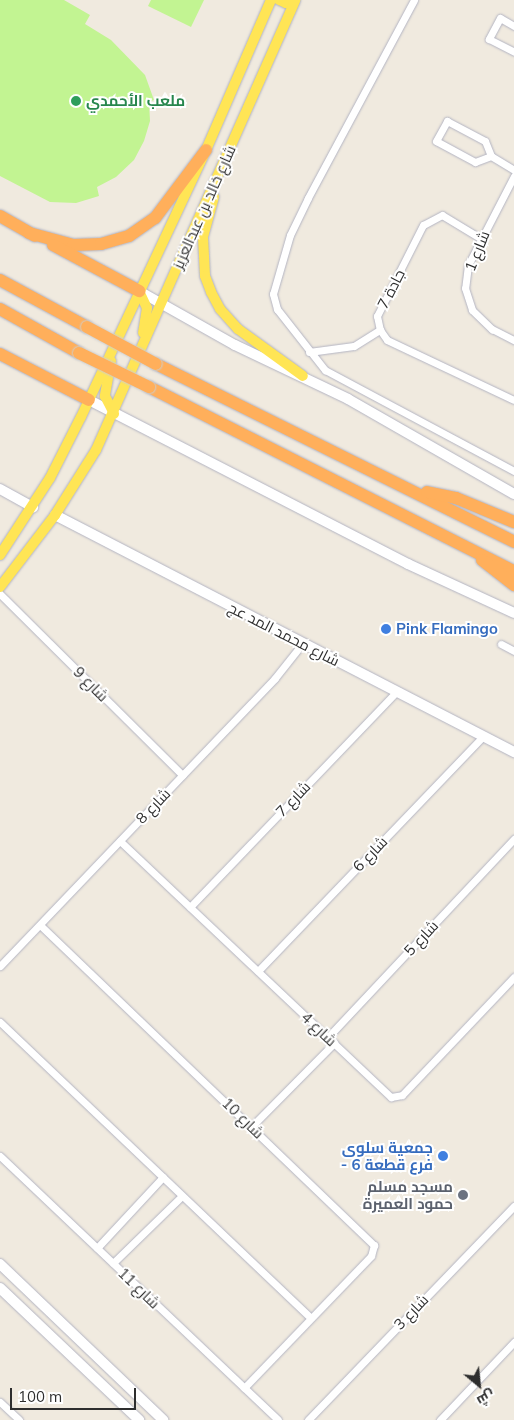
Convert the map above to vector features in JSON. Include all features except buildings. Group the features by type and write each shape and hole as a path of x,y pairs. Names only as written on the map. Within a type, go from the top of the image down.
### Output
{"highway":[{"path":"29,233 73,245 101,244 129,236 155,218 206,150"},
{"path":"0,216 139,291"},
{"path":"0,280 156,364 409,488 514,542"},
{"path":"0,309 78,353 514,571"},
{"path":"0,354 89,400"},
{"path":"409,488 456,498 514,522"},
{"path":"469,549 514,585"}],"main road":[{"name":"شارع خالد بن عبدالعزيز","path":"0,555 33,507 89,400 118,334 206,150 271,0"},
{"path":"279,0 286,3 294,0"},
{"name":"شارع خالد بن عبدالعزيز","path":"0,587 55,515 85,468 114,414 294,0"},
{"path":"224,163 203,238 205,276 220,309 238,329 303,376"},
{"path":"125,386 147,315 139,291"},
{"path":"114,414 106,403 105,387 118,334"}],"street":[{"path":"414,0 308,198 288,242 273,294 277,309 325,370 514,471"},
{"path":"514,26 500,18 488,38 514,52"},
{"path":"491,156 475,162 436,141 447,120 485,141 491,156 514,170"},
{"name":"شارع 1","path":"514,176 480,238 468,265 465,288 472,310 492,329 514,340"},
{"name":"جادة 7","path":"480,238 442,215 423,225 377,316 380,330 387,340 514,400"},
{"path":"139,291 235,345 303,376 514,494"},
{"path":"309,352 354,346 380,330"},
{"path":"89,400 408,564 514,613"},
{"path":"0,489 33,507"},
{"name":"شارع محمد المد عج","path":"55,515 514,752"},
{"name":"شارع 9","path":"0,594 182,775"},
{"name":"شارع 8","path":"0,966 275,678 302,644"},
{"path":"501,644 514,651"},
{"name":"شارع 7","path":"190,907 396,692"},
{"name":"شارع 6","path":"258,971 482,736"},
{"name":"شارع 5","path":"328,1037 514,839"},
{"name":"شارع 4","path":"120,841 389,1096 398,1098 514,977"},
{"name":"شارع 10","path":"40,925 374,1244 371,1256 244,1388"},
{"path":"0,1022 311,1318"},
{"path":"252,1126 334,1043"},
{"name":"شارع 11","path":"0,1156 278,1420"},
{"path":"96,1248 163,1177"},
{"path":"113,1264 182,1196"},
{"name":"شارع 3","path":"308,1420 514,1206"},
{"path":"0,1264 162,1420"},
{"path":"0,1288 139,1420"},
{"path":"440,1420 514,1342"},
{"path":"0,1402 19,1420"}],"green space":[{"name":"ملعب الأحمدي","path":"0,0 64,0 90,15 85,24 111,40 145,75 154,100 149,102 150,121 144,141 134,160 116,177 97,187 99,196 76,203 50,202 0,176"},
{"path":"151,0 204,0 191,27 148,6"}],"place":[{"name":"ملعب الأحمدي","path":"76,101"},
{"name":"Pink Flamingo","path":"386,629"},
{"name":"جمعية سلوى - فرع قطعة 6","path":"443,1156"},
{"name":"مسجد مسلم حمود العميرة","path":"463,1195"}]}
